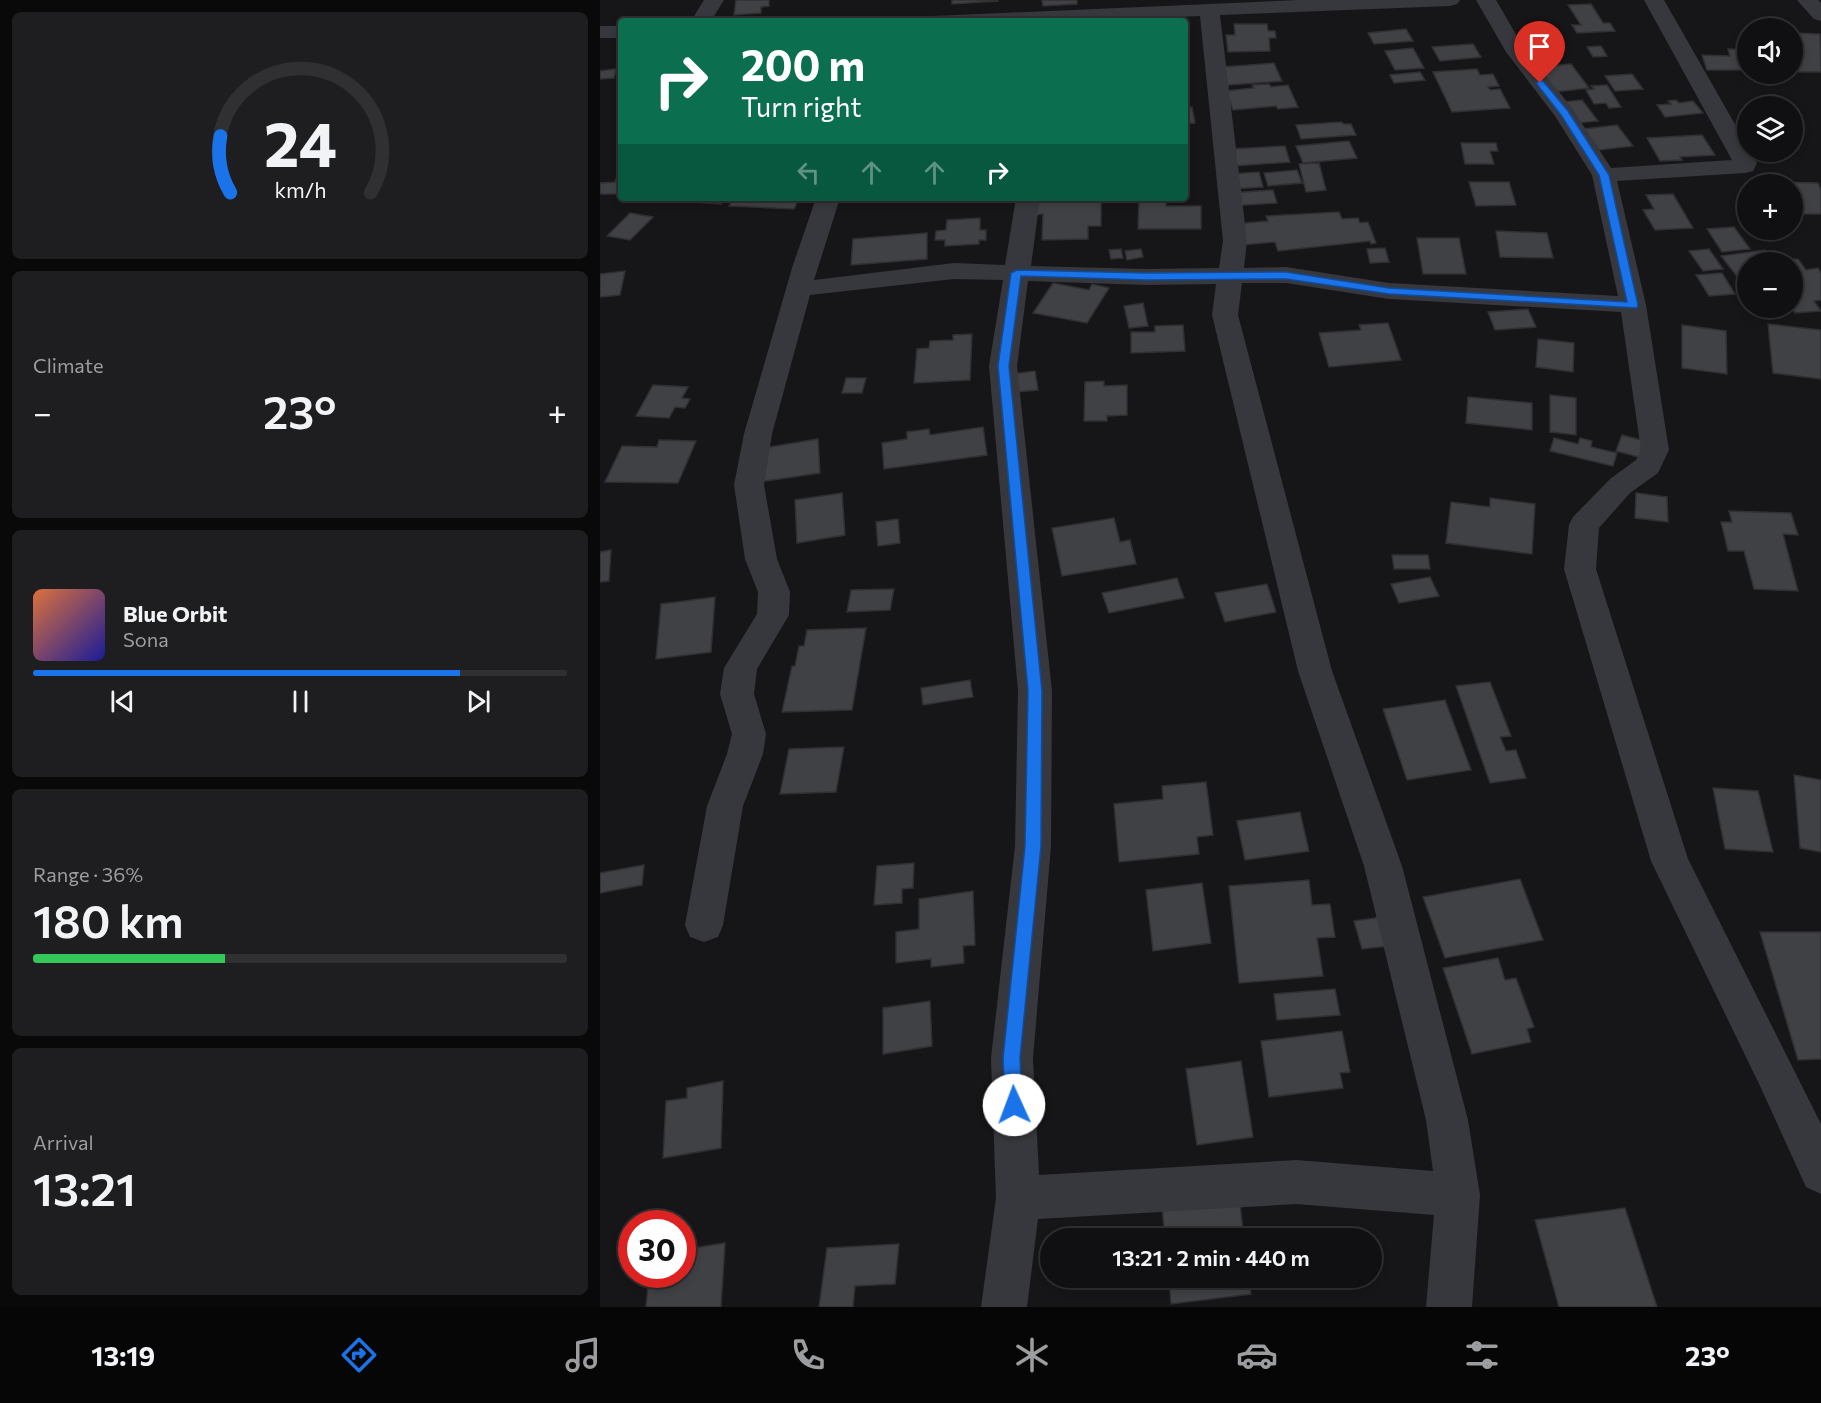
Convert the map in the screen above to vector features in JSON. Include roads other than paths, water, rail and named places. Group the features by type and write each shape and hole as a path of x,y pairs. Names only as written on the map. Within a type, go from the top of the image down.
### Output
{"street":[{"path":"703,18 714,0"},
{"path":"1039,18 1169,6 1209,10 1450,0"},
{"path":"1486,0 1516,52 1564,113 1604,175 1633,305 1655,450 1648,466 1620,486 1584,525 1580,569 1670,861 1776,1074 1821,1172"},
{"path":"1604,175 1745,166 1654,0"},
{"path":"1807,0 1821,15"},
{"path":"1209,10 1235,241 1225,315 1315,671 1383,866 1447,1120 1458,1195 1449,1307"},
{"path":"600,32 618,32"},
{"path":"704,925 725,806 745,754 749,734 737,694 741,668 773,615 774,592 761,559 749,485 758,434 799,289 827,201"},
{"path":"1004,1307 1018,1198 1012,1058 1033,846 1035,691 1003,366 1028,201"},
{"path":"799,289 954,271 1286,275 1389,291 1633,305"},
{"path":"1018,1198 1296,1182 1458,1195"}]}
